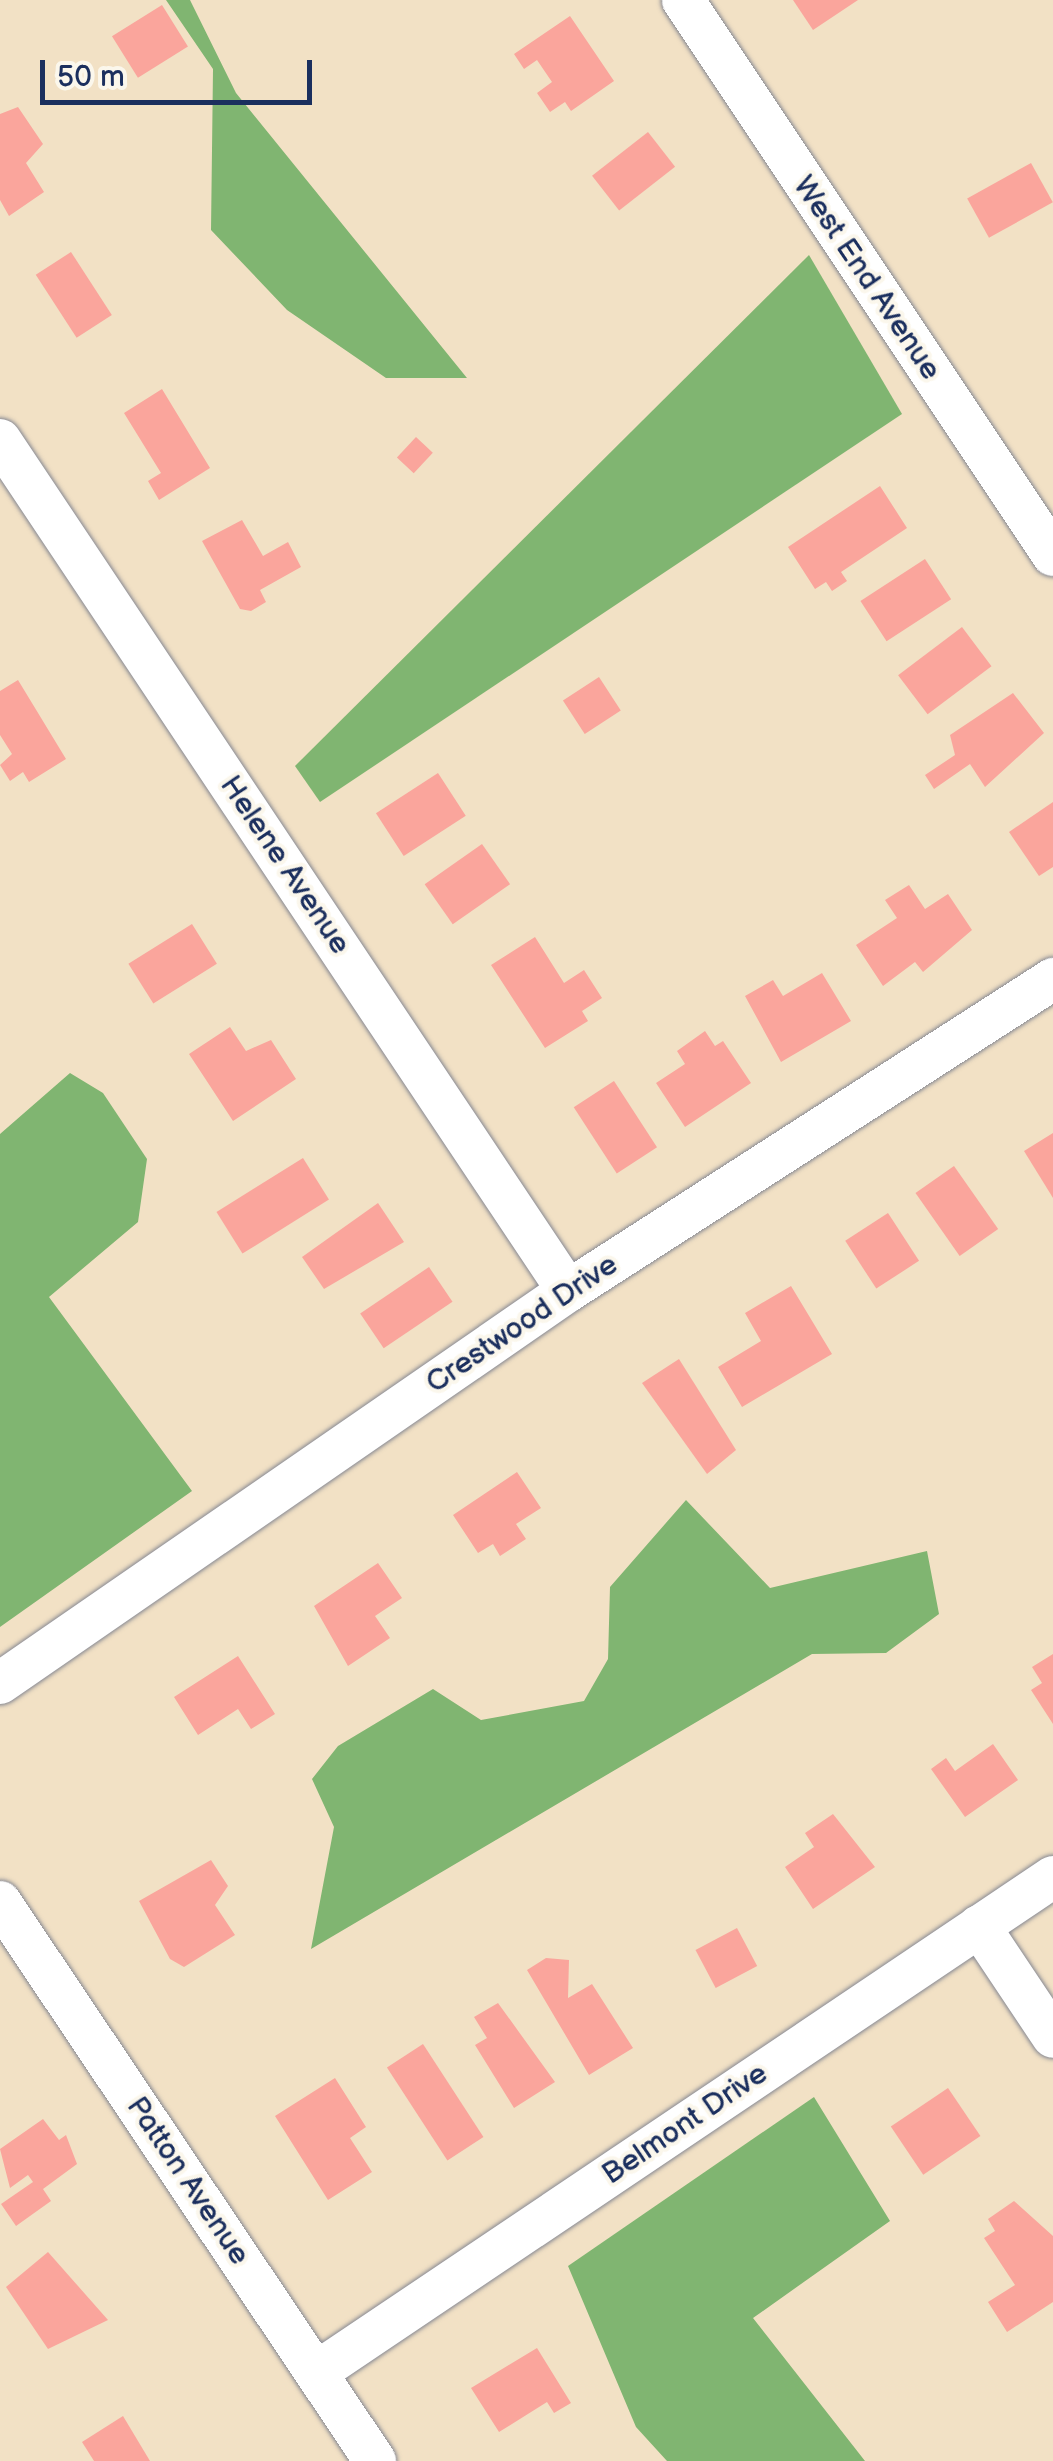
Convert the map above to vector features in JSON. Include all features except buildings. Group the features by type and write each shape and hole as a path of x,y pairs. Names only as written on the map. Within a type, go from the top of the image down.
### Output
{"street":[{"name":"West End Avenue","path":"683,0 1053,556"},
{"name":"Helene Avenue","path":"0,440 568,1291"},
{"name":"Crestwood Drive","path":"0,1683 568,1291 1053,978"},
{"name":"Belmont Drive","path":"317,2372 1053,1877"},
{"name":"Patton Avenue","path":"0,1902 375,2461"},
{"path":"979,1926 1053,2036"}],"green space":[{"path":"166,0 190,0 236,93 467,378 386,378 287,310 211,230 213,69"},
{"path":"809,255 902,414 320,802 295,766"},
{"path":"70,1073 103,1093 147,1159 138,1222 49,1297 192,1491 0,1627 0,1134"},
{"path":"686,1500 770,1588 927,1551 939,1614 886,1653 812,1654 311,1949 334,1827 312,1779 338,1746 433,1689 481,1720 584,1701 608,1659 610,1587"},
{"path":"814,2097 890,2221 753,2318 865,2461 667,2461 636,2427 568,2266"}]}
